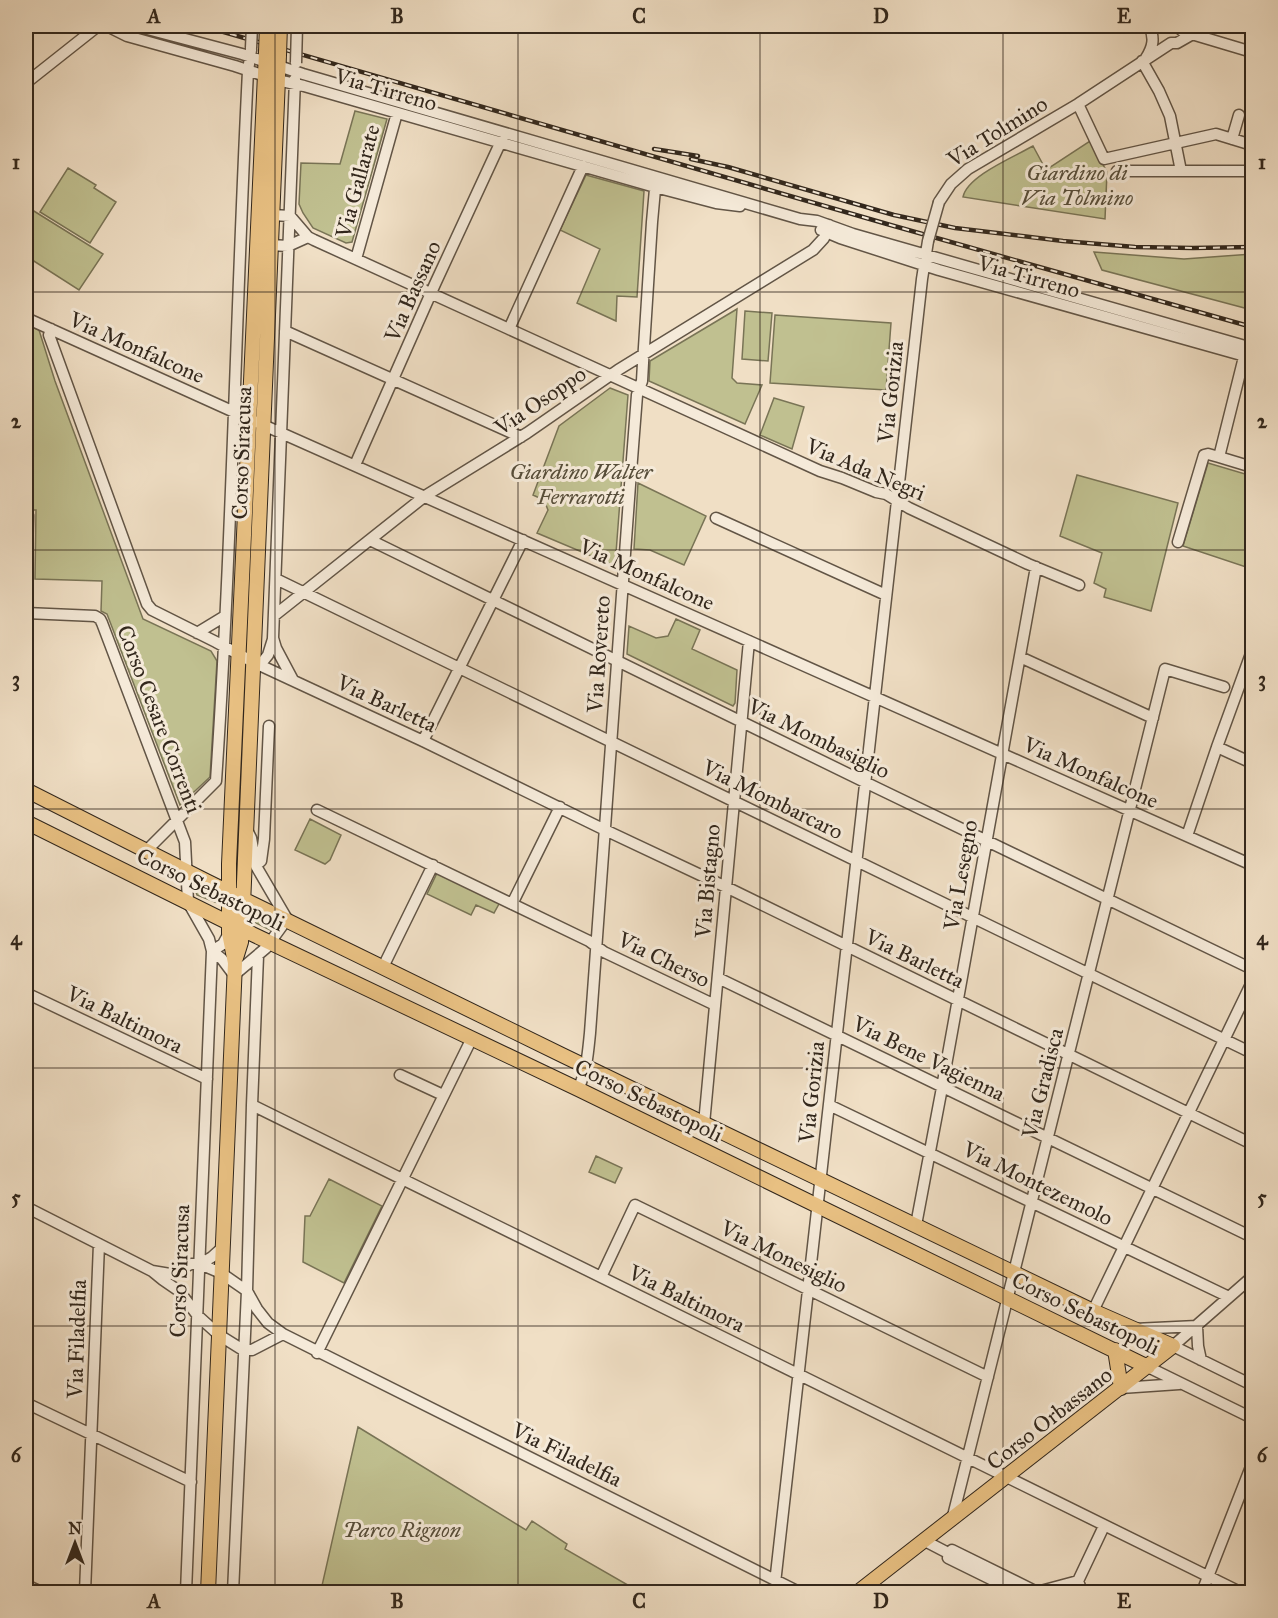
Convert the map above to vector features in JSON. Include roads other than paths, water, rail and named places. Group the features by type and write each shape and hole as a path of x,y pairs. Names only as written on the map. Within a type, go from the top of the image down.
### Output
{"main road":[{"path":"267,26 272,65"},
{"path":"272,65 280,26"},
{"name":"Corso Siracusa","path":"208,1593 235,969 229,892 239,655 256,422 272,65"},
{"name":"Corso Siracusa","path":"233,928 243,898 257,664 256,422"},
{"name":"Corso Sebastopoli","path":"26,790 188,872 704,1124 1093,1311 1173,1346"},
{"name":"Corso Sebastopoli","path":"26,822 188,902 233,928 271,942 472,1038 1148,1367"},
{"name":"Corso Orbassano","path":"858,1593 1173,1346"},
{"path":"1115,1350 1121,1389"}],"street":[{"path":"26,83 98,26"},
{"name":"Via Tirreno","path":"107,26 128,36 248,71 272,65 295,67 583,166 800,219 924,260 950,274 1249,352"},
{"name":"Via Tirreno","path":"136,26 250,52 272,65 295,84 397,113 503,138 656,182"},
{"name":"Corso Siracusa","path":"146,851 216,781 224,646 248,71 252,26"},
{"name":"Corso Siracusa","path":"257,664 268,655 273,638 275,615 297,26"},
{"path":"1149,26 1153,41 1152,49 1144,60 1170,116 1181,171"},
{"path":"1171,43 1178,26 1183,32 1252,52"},
{"name":"Via Tolmino","path":"924,260 939,202 951,184 968,169 1078,104 1171,43 1177,43 1201,33 1207,26"},
{"path":"1244,26 1252,28"},
{"name":"Via Tolmino","path":"1078,104 1104,159 1176,143"},
{"name":"Via Gallarate","path":"356,259 397,113"},
{"path":"1232,139 1239,115"},
{"path":"1176,143 1216,134 1252,145"},
{"name":"Via Bassano","path":"355,465 503,138"},
{"path":"509,329 583,166"},
{"path":"1117,171 1249,171"},
{"name":"Via Rovereto","path":"578,1089 586,1066 590,1033 629,496 639,387 642,381 656,182"},
{"path":"240,244 288,246 308,237 290,216 242,214"},
{"name":"Via Osoppo","path":"275,615 425,496 521,437 611,375 813,250 828,229"},
{"name":"Via Ada Negri","path":"308,237 820,471 886,494 1036,567 1079,585"},
{"name":"Via Gorizia","path":"774,1593 924,260"},
{"name":"Via Monfalcone","path":"26,318 1252,865"},
{"name":"Corso Cesare Correnti","path":"51,329 49,335 147,604 152,610"},
{"path":"644,330 664,342"},
{"path":"285,331 521,437"},
{"path":"1219,457 1249,352"},
{"path":"1178,542 1204,455 1208,454 1252,467"},
{"path":"26,590 28,516"},
{"path":"716,518 886,595"},
{"name":"Via Mombasiglio","path":"370,540 1252,969"},
{"path":"423,741 523,540"},
{"name":"Via Lesegno","path":"916,1225 1036,567"},
{"name":"Via Mombarcaro","path":"276,579 1252,1053"},
{"name":"Via Barletta","path":"152,610 257,664 726,887 1252,1144"},
{"name":"Corso Cesare Correnti","path":"26,613 95,616 100,619 178,820 185,842 188,872"},
{"path":"197,633 225,616"},
{"name":"Corso Siracusa","path":"273,638 293,680"},
{"name":"Via Bistagno","path":"704,1124 749,641"},
{"path":"1187,836 1217,747 1250,665 1252,651"},
{"path":"1020,657 1153,718"},
{"name":"Via Gradisca","path":"967,1458 1165,669 1224,687"},
{"path":"256,866 261,861 264,839 269,726"},
{"path":"1217,747 1252,763"},
{"path":"512,904 560,807"},
{"path":"317,810 596,946"},
{"name":"Corso Siracusa","path":"246,828 251,838 256,866 287,919"},
{"path":"383,967 433,866"},
{"name":"Corso Siracusa","path":"186,1593 212,951 209,939 188,902 188,872"},
{"path":"235,969 258,956 287,919"},
{"path":"212,951 223,944 233,928"},
{"name":"Via Cherso","path":"596,946 604,952 715,1005"},
{"name":"Corso Siracusa","path":"212,951 235,969"},
{"path":"232,1593 247,1291 258,956"},
{"name":"Via Bene Vagienna","path":"718,978 1252,1237"},
{"path":"1093,1311 1252,982"},
{"name":"Via Baltimora","path":"26,993 207,1079"},
{"path":"317,1353 472,1038"},
{"path":"400,1075 443,1095"},
{"name":"Via Baltimora","path":"252,1105 1239,1593"},
{"name":"Via Montezemolo","path":"829,1105 1229,1297"},
{"name":"Via Monesiglio","path":"601,1277 635,1205 988,1377"},
{"path":"26,1207 152,1271 165,1274 174,1274 191,1264 200,1264 222,1248"},
{"name":"Via Filadelfia","path":"85,1593 99,1244"},
{"name":"Via Filadelfia","path":"200,1264 221,1273 247,1291 268,1323 283,1335 799,1593"},
{"path":"152,1271 179,1291 198,1316 219,1335 243,1350 252,1350 283,1335"},
{"name":"Corso Orbassano","path":"1173,1346 1252,1277"},
{"path":"1134,1329 1197,1326 1201,1360"},
{"name":"Corso Sebastopoli","path":"1173,1346 1252,1385"},
{"name":"Corso Sebastopoli","path":"1148,1367 1252,1418"},
{"path":"1121,1389 1182,1384"},
{"path":"26,1403 191,1482"},
{"name":"Corso Orbassano","path":"952,1520 967,1458"},
{"path":"1202,1593 1252,1464"},
{"path":"1082,1593 1078,1581 1104,1526"},
{"path":"925,1541 950,1554"},
{"path":"1017,1593 948,1558 952,1550 1037,1592 1078,1581"},
{"path":"26,1585 41,1593"}],"railway":[{"path":"203,26 1252,327"},
{"path":"654,149 698,156"},
{"path":"691,159 728,167 894,215 955,228 1135,247 1252,247"}],"park label":[{"name":"Giardino di Via Tolmino","path":"1077,184"},
{"name":"Giardino Walter Ferrarotti","path":"581,484"},
{"name":"Parco Rignon","path":"402,1529"}]}
